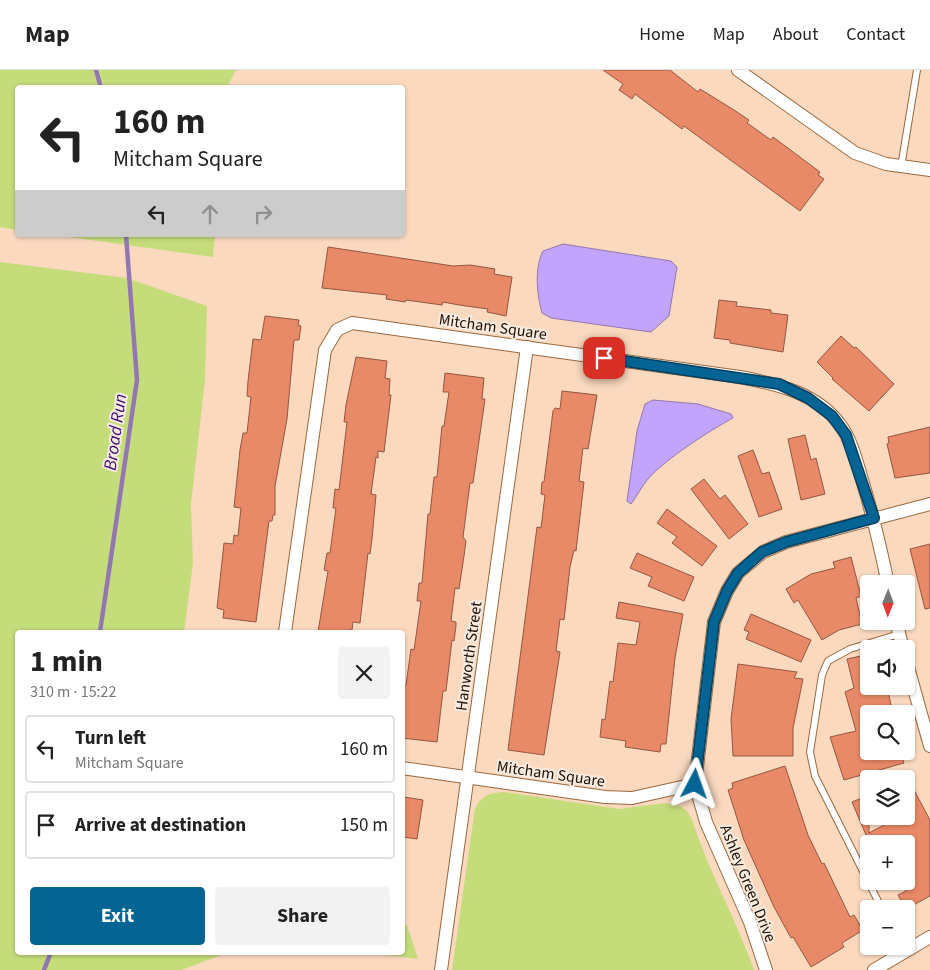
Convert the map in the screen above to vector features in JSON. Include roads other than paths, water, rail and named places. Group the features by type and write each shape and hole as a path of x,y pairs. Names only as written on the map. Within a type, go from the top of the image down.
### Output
{"street":[{"path":"742,71 844,146 869,158 900,167 930,170"},
{"name":"Mitcham Square","path":"285,630 326,350 337,330 352,323 779,384 808,398 832,416 848,438 874,518 886,575"},
{"name":"Hanworth Street","path":"441,970 527,347"},
{"name":"Ashley Green Drive","path":"766,970 750,922 706,822 695,784 714,622 727,591 738,573 762,552 786,542 930,504"},
{"path":"898,630 901,640"},
{"path":"915,692 930,746"},
{"name":"Mitcham Square","path":"405,768 605,797 632,798 695,784"},
{"path":"915,944 930,937"},
{"path":"874,970 895,955"}],"lane":[{"path":"900,167 917,70"},
{"path":"877,900 815,776 810,752 822,675 828,661 850,649 899,634"}],"waterway":[{"name":"Broad Run","path":"96,70 100,85"},
{"name":"Broad Run","path":"100,630 137,380 126,237"},
{"name":"Broad Run","path":"44,970 50,955"}]}
